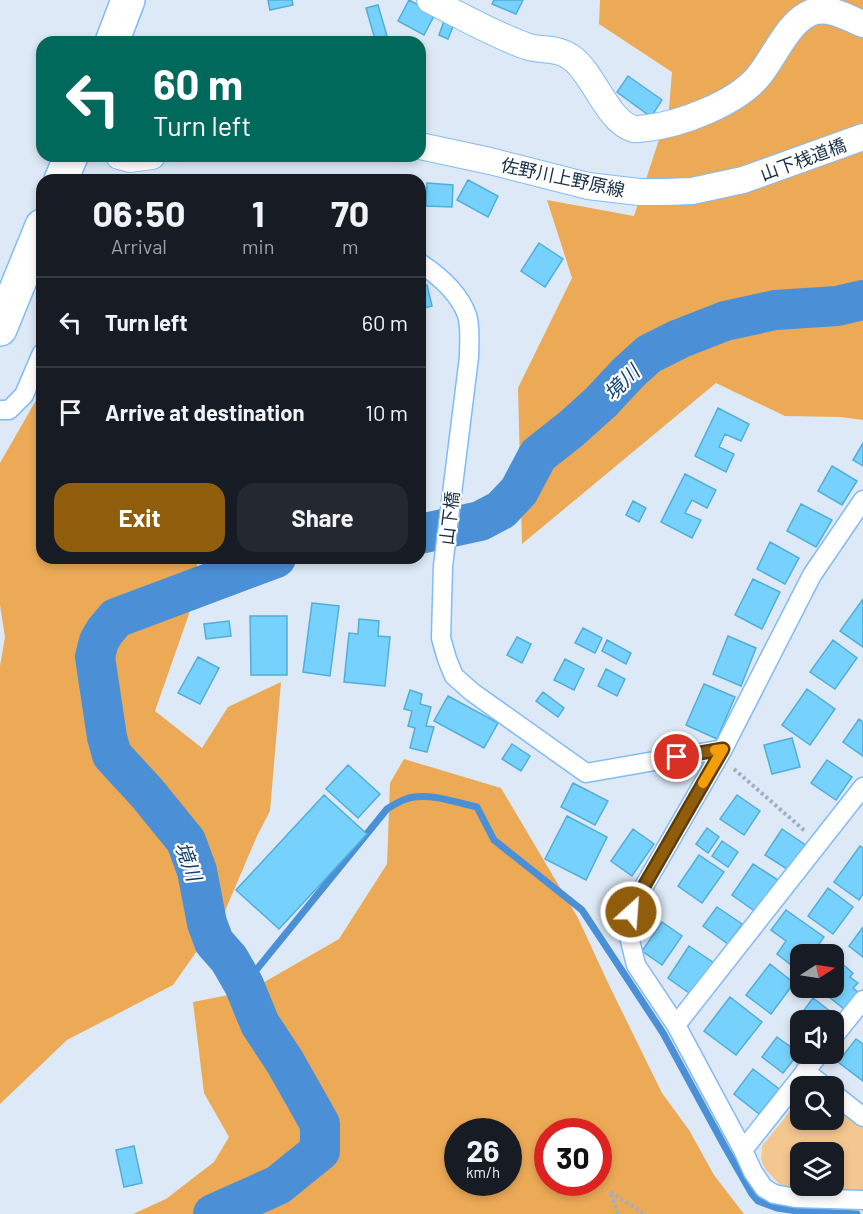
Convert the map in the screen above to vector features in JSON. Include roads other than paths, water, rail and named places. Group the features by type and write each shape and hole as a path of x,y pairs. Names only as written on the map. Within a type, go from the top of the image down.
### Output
{"highway":[{"path":"114,36 128,0"},
{"path":"0,329 36,241"}],"street":[{"path":"430,0 509,39 530,47 551,49 571,57 583,68 610,111 622,123 634,129 662,126 695,117 741,93 757,78 793,25 806,15 817,11 836,12 863,24"},
{"name":"山下桟道橋","path":"743,180 863,137"},
{"name":"佐野川上野原線","path":"426,147 588,186 639,192 692,191 743,180"},
{"name":"山下橋","path":"426,267 458,297 467,315 470,332 469,357 443,566 441,638 454,676 472,692 586,773 721,752"},
{"path":"0,410 9,410 24,395 36,367"},
{"path":"863,500 812,575 721,752 636,900 626,924 636,965 676,1025 753,1172 764,1188 774,1194 796,1198 863,1200"},
{"path":"676,1025 863,787"},
{"path":"844,1024 863,1000"},
{"path":"743,1150 811,1064"},
{"path":"805,1071 811,1076"},
{"path":"844,1102 863,1117"}],"waterway":[{"name":"境川","path":"426,533 480,521 501,510 519,491 538,455 601,402 649,354 679,339 725,321 775,310 837,306 863,300"},
{"name":"境川","path":"213,1214 278,1185 320,1151 320,1124 285,1062 260,1024 244,985 229,959 214,942 207,923 197,871 186,841 112,755 107,737 95,657 99,641 116,618 260,564"},
{"path":"244,985 387,809 407,799 422,796 477,807 494,840 582,910 663,1033 725,1147 758,1201 777,1208 797,1211 857,1214"}]}
